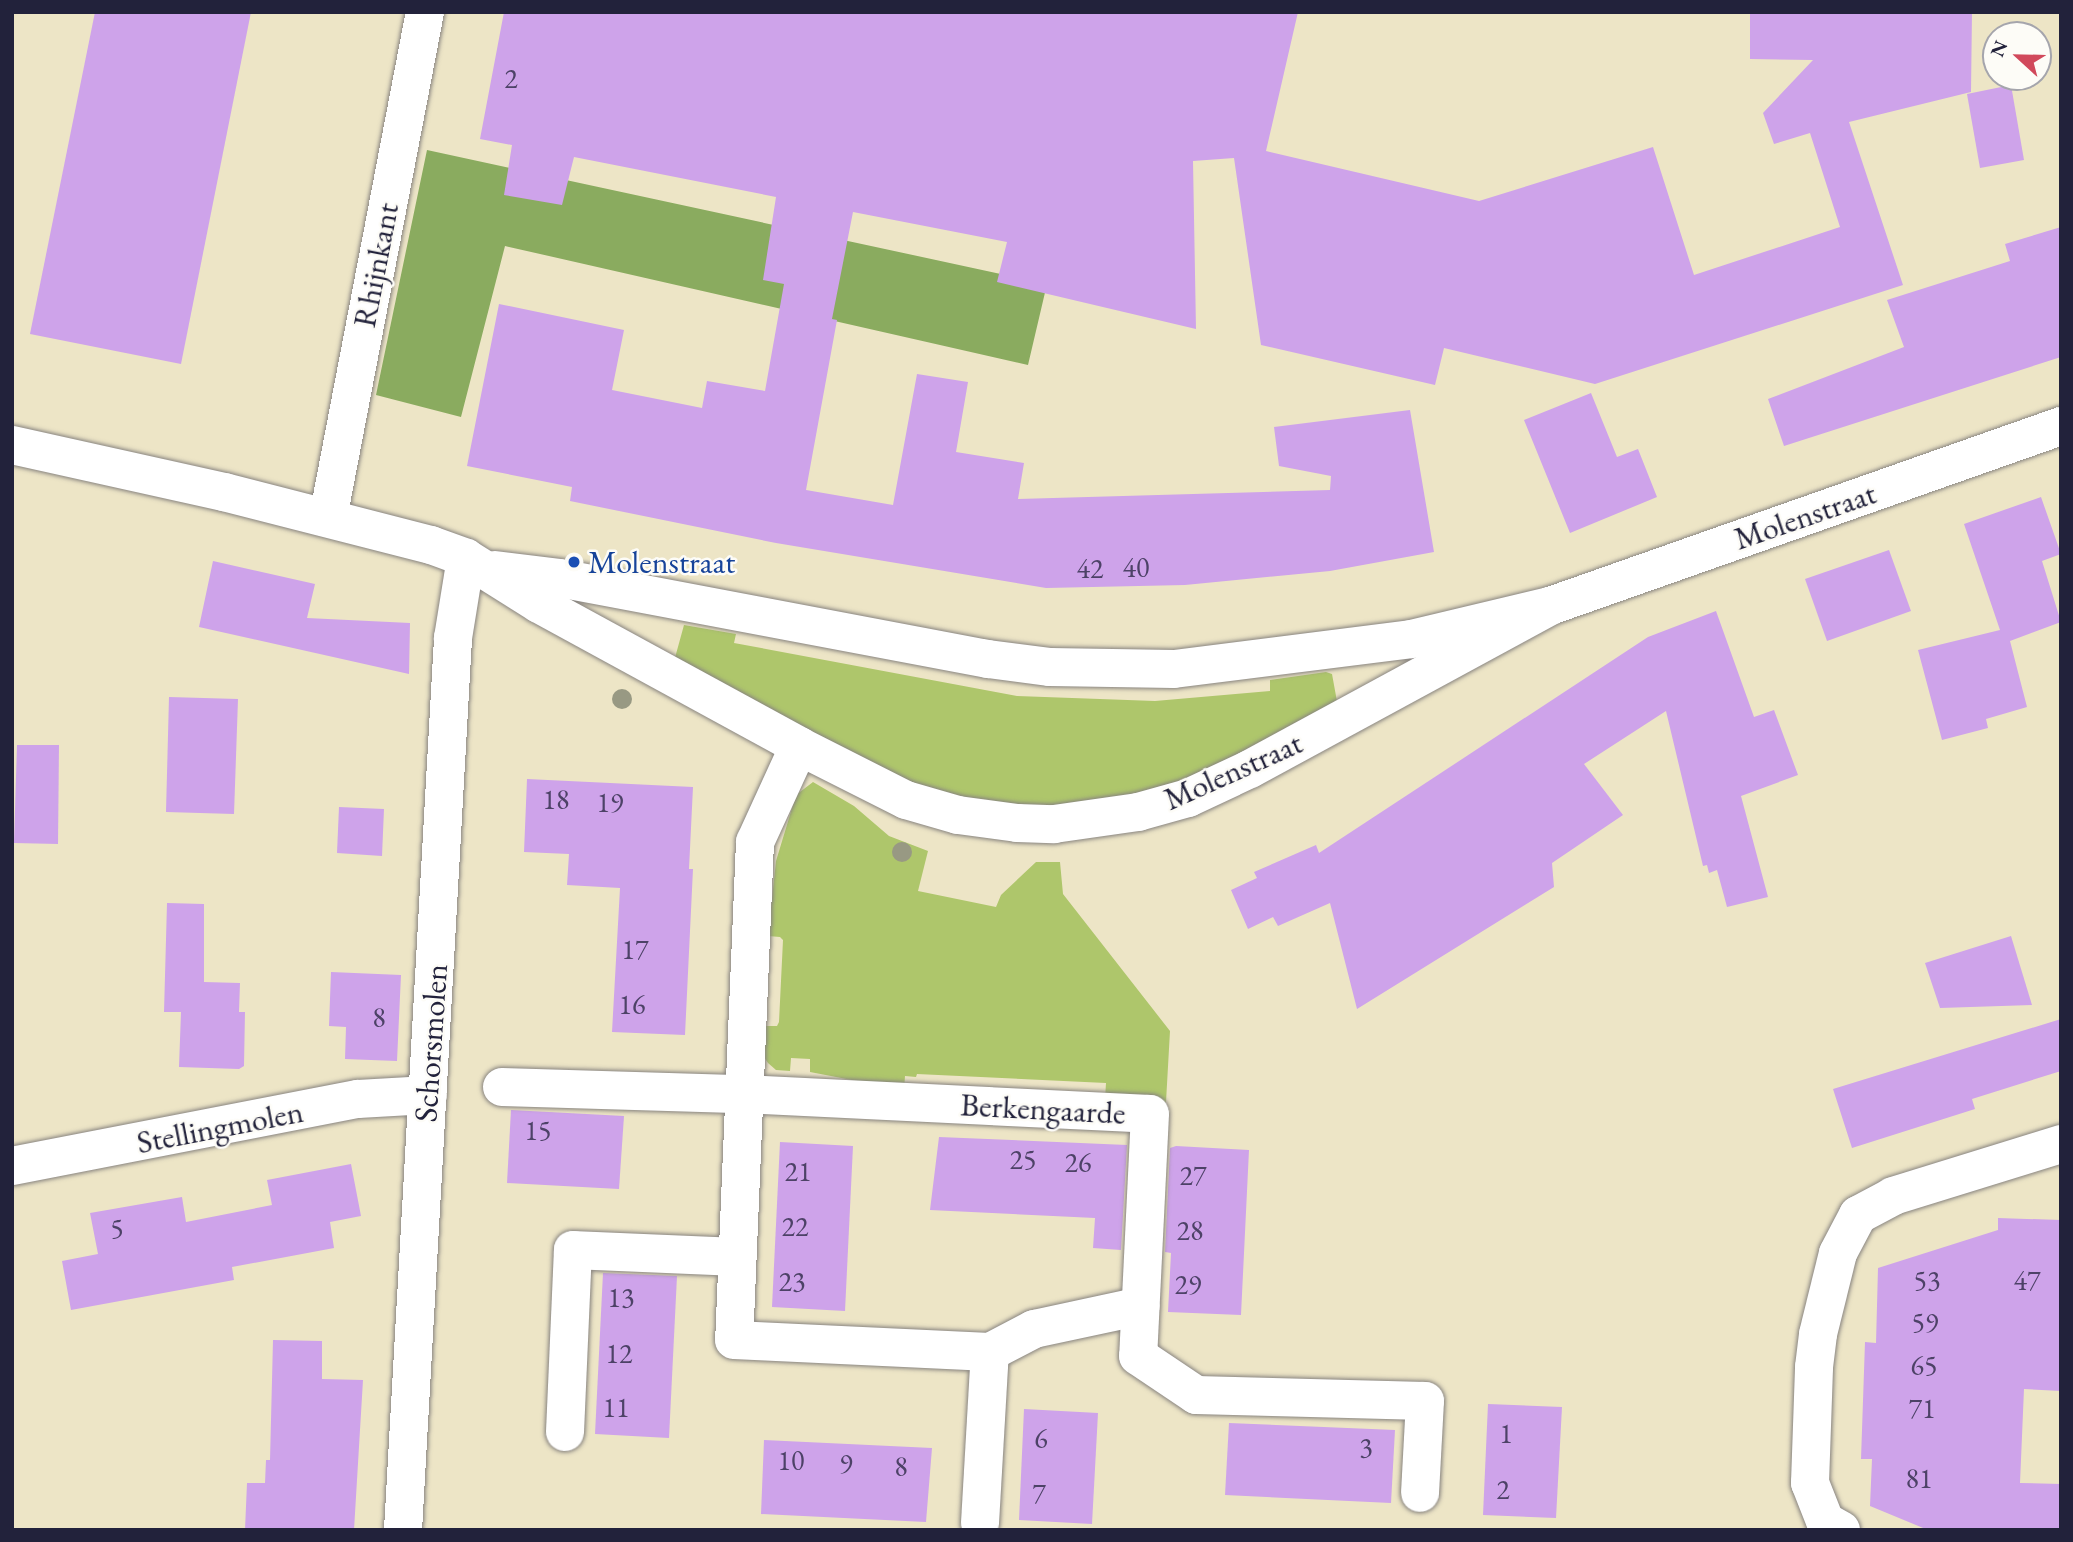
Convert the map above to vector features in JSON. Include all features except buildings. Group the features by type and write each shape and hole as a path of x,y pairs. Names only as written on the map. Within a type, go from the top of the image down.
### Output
{"street":[{"name":"Rhijnkant","path":"328,518 425,12"},
{"name":"Molenstraat","path":"476,563 988,659 1050,667 1174,668 1411,639 1550,606 2061,426"},
{"name":"Molenstraat","path":"12,446 328,518 431,545 476,563 539,604 799,746 906,800 958,815 1017,823 1054,824 1138,812 1188,798 1250,769 1550,606"},
{"name":"Schorsmolen","path":"403,1530 453,638 476,563"},
{"path":"799,746 755,842 734,1340 990,1352 1034,1329 1141,1306"},
{"name":"Berkengaarde","path":"502,1087 743,1094 1150,1114 1138,1356 1196,1395 1425,1401 1420,1493"},
{"name":"Stellingmolen","path":"12,1166 358,1099 428,1095"},
{"path":"1830,1527 1810,1483 1814,1367 1818,1334 1838,1253 1858,1215 1893,1196 2061,1144"},
{"path":"565,1432 573,1250 737,1258"},
{"path":"980,1523 990,1352"}],"green space":[{"path":"427,150 1047,284 1028,365 505,246 461,417 376,395"},
{"path":"684,625 736,634 734,643 1017,696 1155,701 1270,691 1270,680 1326,672 1332,674 1338,707 1229,767 1079,810 937,797 673,665"},
{"path":"813,782 854,806 889,836 928,851 918,891 996,907 1001,895 1036,862 1060,862 1063,894 1170,1031 1166,1102 1105,1099 1106,1083 917,1074 916,1077 905,1076 904,1090 810,1072 810,1059 791,1058 790,1071 776,1070 768,1063 762,1054 764,1026 777,1026 779,1022 783,940 780,937 768,936 776,861 796,795"}],"place":[{"name":"Molenstraat","path":"574,562"}]}
